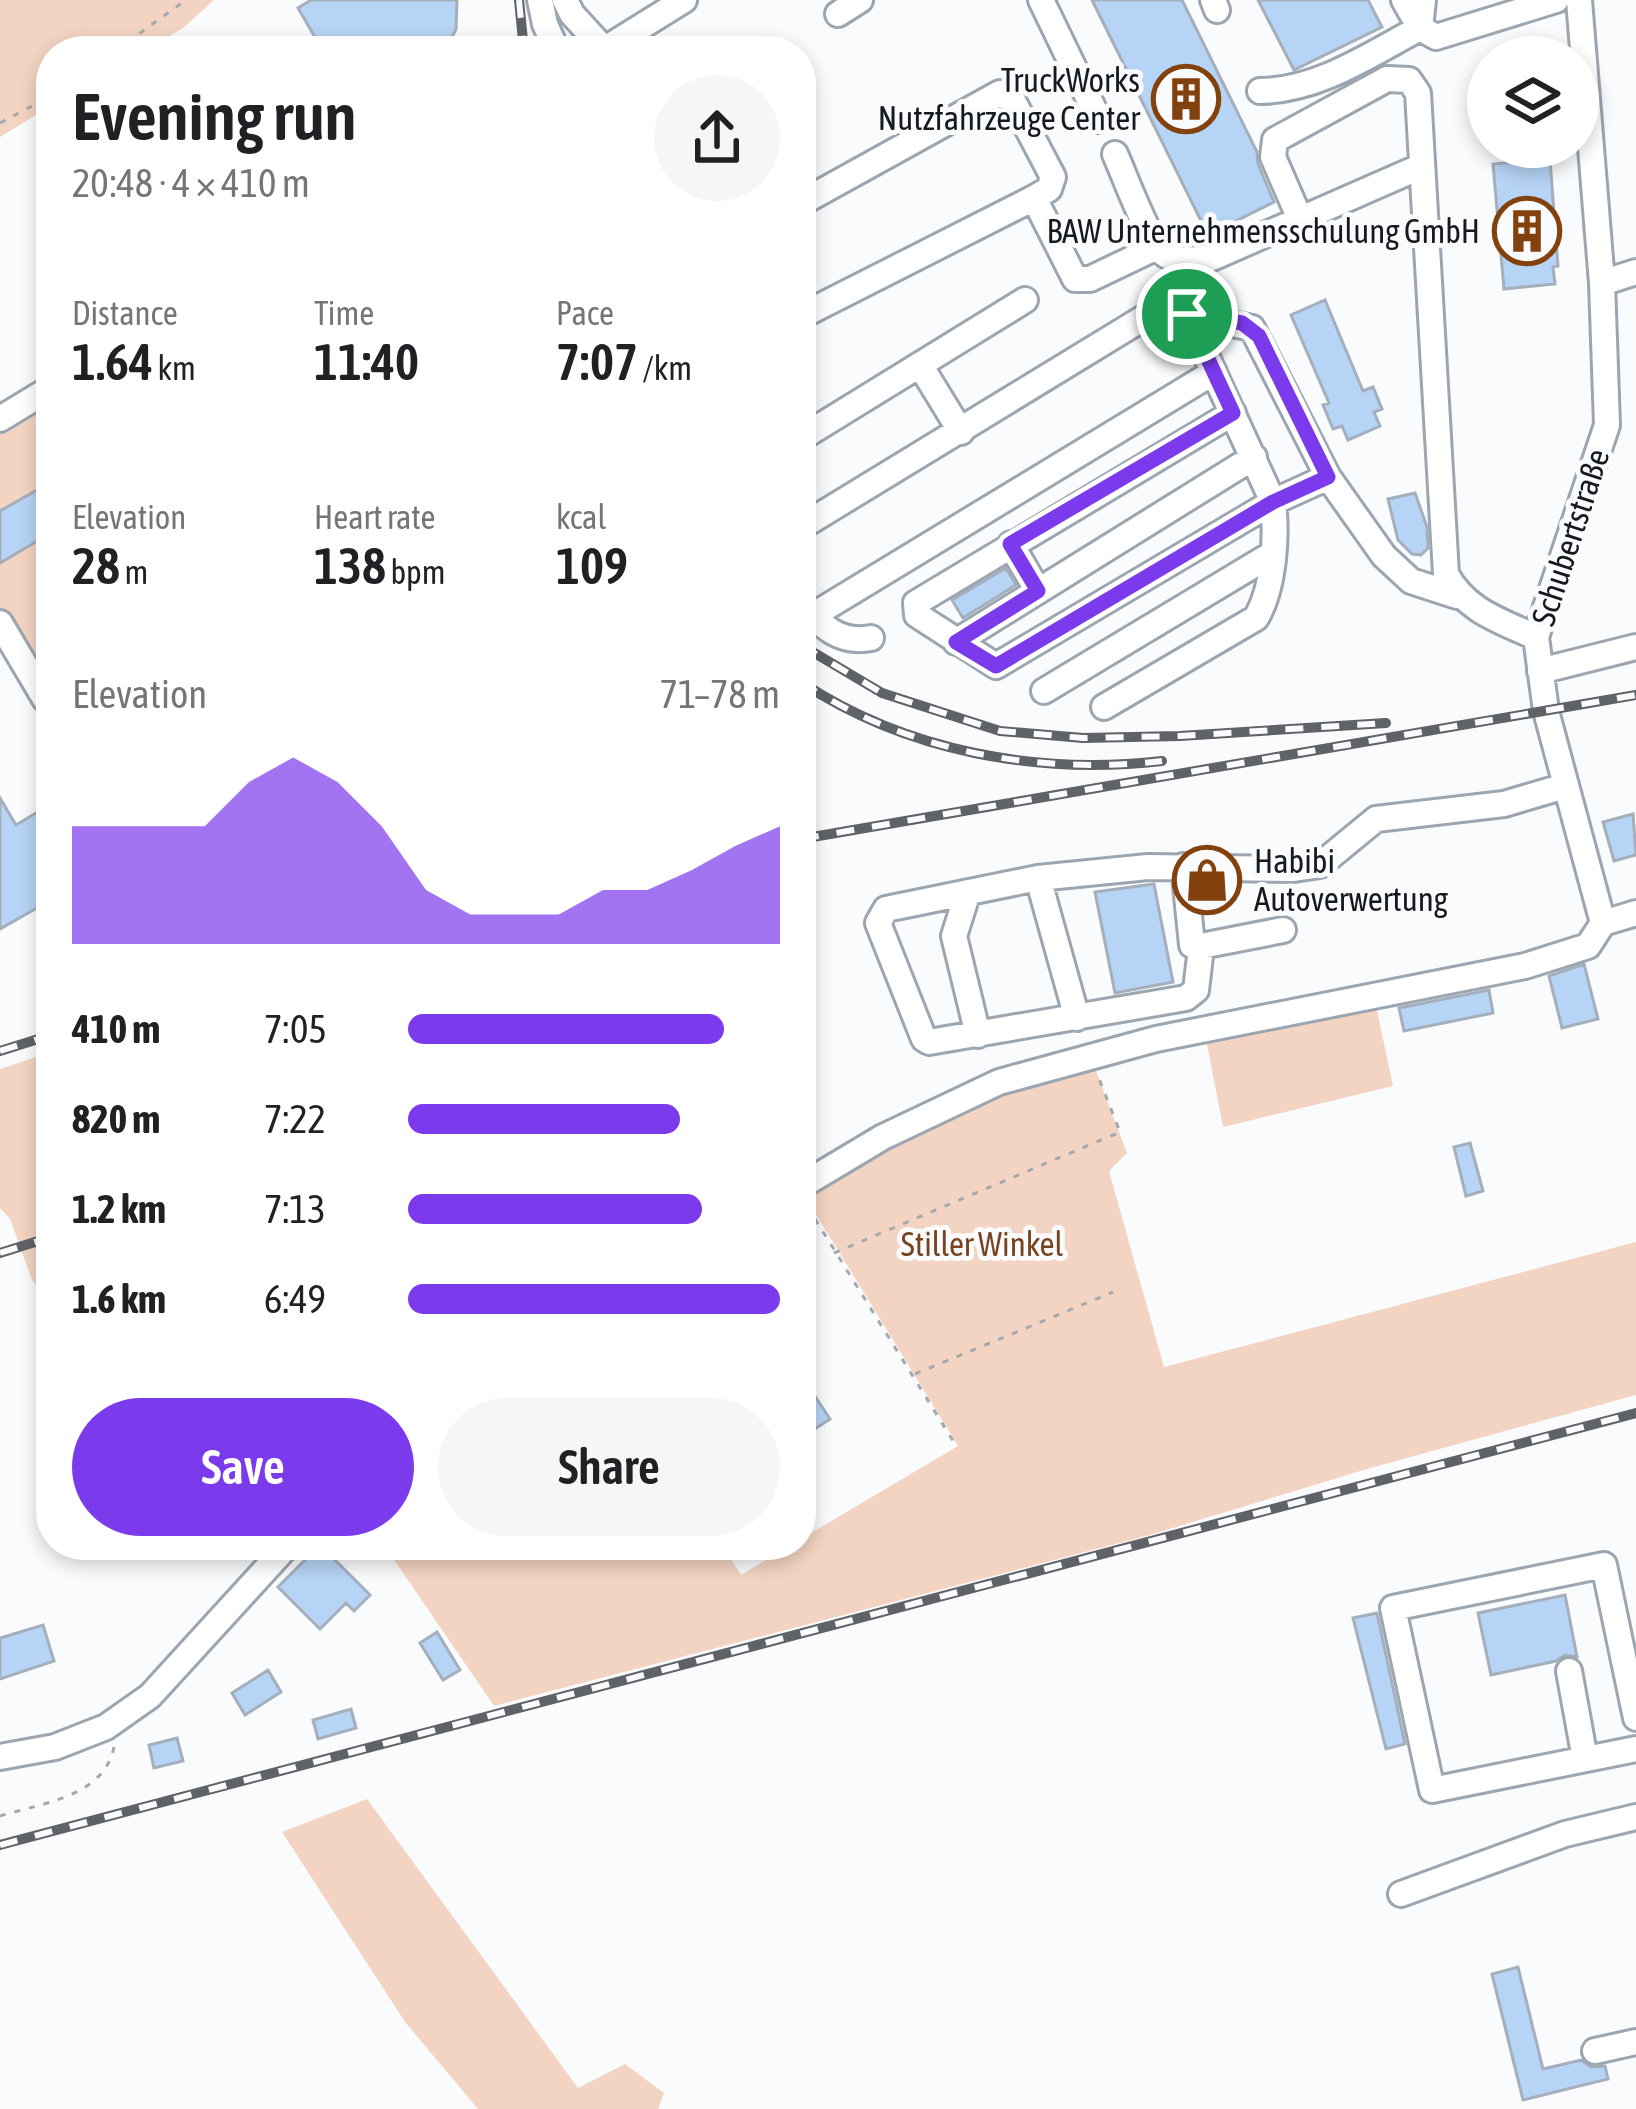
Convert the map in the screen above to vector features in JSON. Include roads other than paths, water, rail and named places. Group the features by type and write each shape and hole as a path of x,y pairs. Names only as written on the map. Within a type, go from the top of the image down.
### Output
{"street":[{"path":"540,0 550,36"},
{"path":"565,0 591,36"},
{"path":"626,36 684,0"},
{"path":"838,14 860,0"},
{"path":"1041,0 1099,120"},
{"path":"1404,0 1420,28 1436,37 1486,11 1556,0"},
{"path":"1420,28 1423,0"},
{"name":"Schubertstraße","path":"1579,0 1602,283 1607,425 1536,637 1565,786 1603,923"},
{"path":"1260,91 1314,83 1420,28"},
{"path":"1300,220 1273,157 1275,140 1387,79 1409,80 1418,93 1440,512 1446,574 1457,596"},
{"path":"816,195 1006,93 1053,177 1048,189 1034,198 816,308"},
{"path":"1115,154 1157,247 1172,258 1212,258 1422,166"},
{"path":"1034,198 1075,279 1090,279 1157,247"},
{"path":"1602,283 1636,272"},
{"path":"816,429 1025,300"},
{"path":"816,518 1155,311 1242,323 1259,336 1328,477 1384,556 1412,581 1457,596 1536,637"},
{"path":"1104,706 1256,618 1265,596 1273,502 1187,314"},
{"path":"920,364 962,432"},
{"path":"816,605 1214,372"},
{"path":"0,419 36,397"},
{"path":"1233,413 916,603 917,615 996,666 1273,502 1328,477"},
{"path":"956,642 1254,457"},
{"path":"1010,544 1038,591"},
{"path":"1044,691 1272,554"},
{"path":"816,617 843,638 871,638"},
{"path":"0,623 36,685"},
{"path":"1540,670 1636,647"},
{"path":"1201,948 1196,990 1191,995 936,1042 924,1039 878,922 886,909 1038,878 1184,866 1294,869 1320,865 1376,819 1504,804 1565,786"},
{"path":"1184,866 1192,945 1201,948 1283,930"},
{"path":"1038,878 1077,1018"},
{"path":"968,892 954,936 978,1035"},
{"path":"816,1177 883,1137 999,1082 1156,1039 1525,966 1588,946 1603,923 1636,913"},
{"path":"0,1757 55,1747 120,1717 150,1696 274,1560"},
{"path":"1636,1718 1604,1565 1393,1608 1432,1790 1636,1748"},
{"path":"1569,1671 1585,1759"},
{"path":"1401,1894 1565,1834 1636,1817"},
{"path":"1595,2051 1636,2042"}],"railway":[{"path":"519,0 523,36"},
{"path":"816,654 882,693 1000,731 1083,738 1180,736 1386,723"},
{"path":"816,691 885,726 975,753 1068,764 1162,761"},
{"path":"816,836 1636,695"},
{"path":"0,1051 36,1040"},
{"path":"0,1253 36,1242"},
{"path":"0,1845 1636,1413"}],"place":[{"name":"TruckWorks Nutzfahrzeuge Center","path":"1186,99"},
{"name":"BAW Unternehmensschulung GmbH","path":"1527,231"},
{"name":"Habibi Autoverwertung","path":"1207,880"}],"park label":[{"name":"Stiller Winkel","path":"982,1244"}]}
